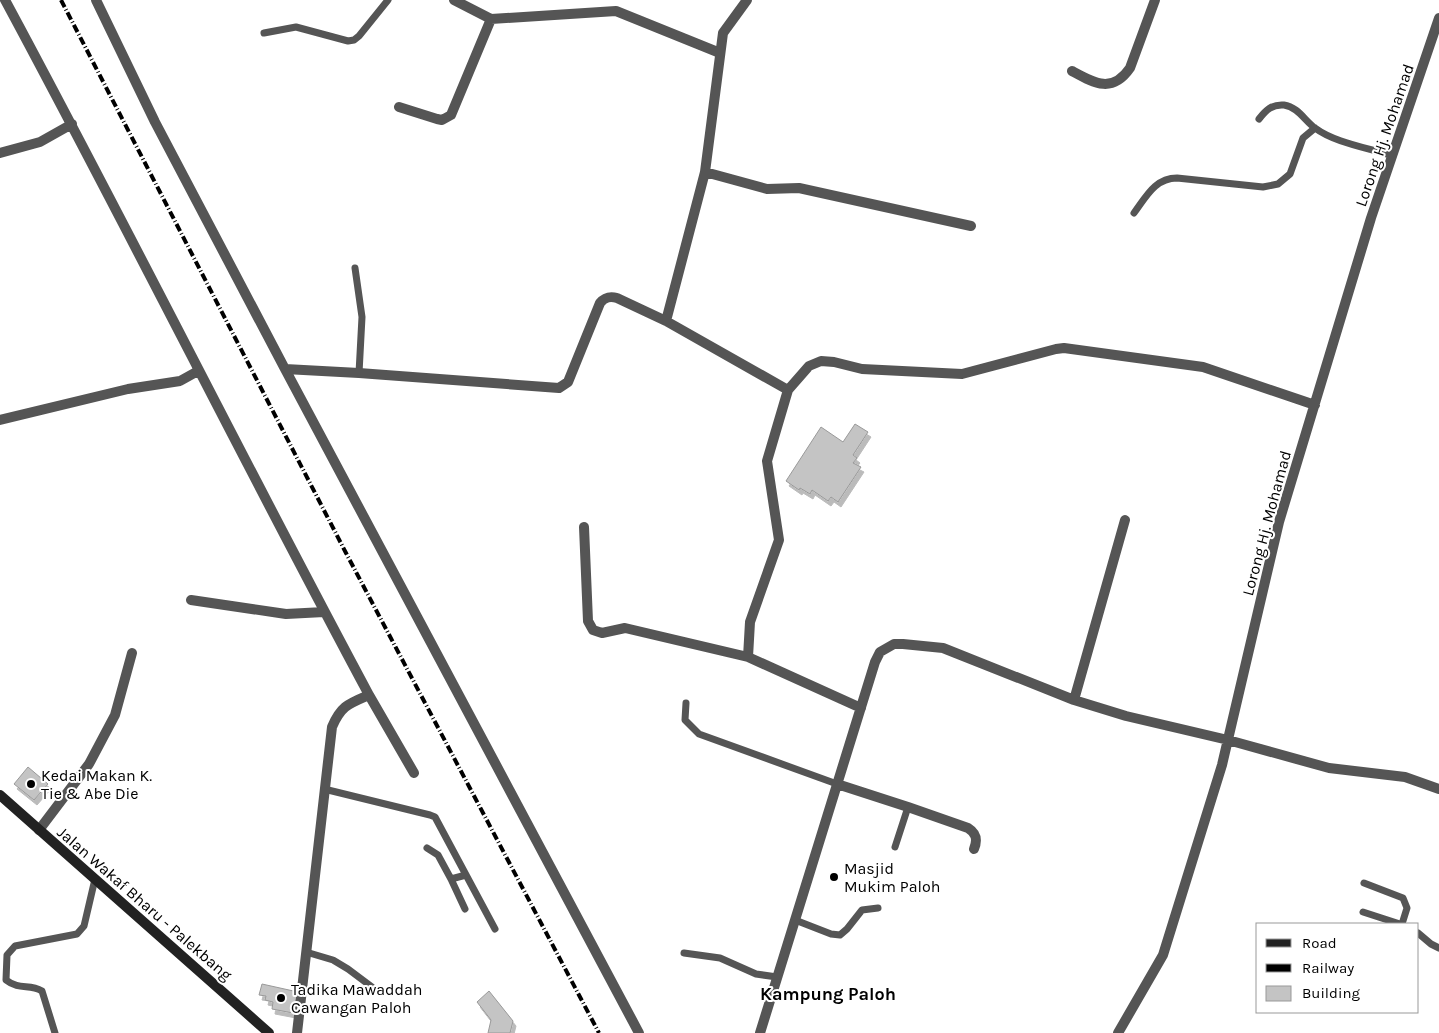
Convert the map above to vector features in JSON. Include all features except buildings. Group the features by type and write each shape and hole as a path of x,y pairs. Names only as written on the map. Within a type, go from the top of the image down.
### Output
{"main road":[{"name":"Jalan Wakaf Bharu - Palekbang","path":"0,795 269,1033"}],"street":[{"path":"5,0 72,124 198,372 324,612 414,773"},
{"path":"96,0 160,131 285,369 639,1033"},
{"path":"454,0 491,19 616,11 720,53"},
{"path":"666,321 705,172 723,31 747,0"},
{"path":"1072,72 1102,84 1118,80 1125,75 1130,68 1155,0"},
{"name":"Lorong Hj. Mohamad","path":"1118,1033 1164,955 1222,765 1279,522 1372,218 1439,18"},
{"path":"399,108 442,120 451,115 491,19"},
{"path":"0,153 40,142 72,124"},
{"path":"705,172 767,189 799,188 971,226"},
{"path":"285,369 359,372 559,388 568,382 600,303 603,299 612,296 666,321 788,390"},
{"path":"748,657 750,622 779,540 766,461 788,390 809,366 821,361 834,362 862,369 962,374 1064,348 1200,366 1315,405"},
{"path":"0,420 128,389 180,380 198,372"},
{"path":"1074,700 1125,520"},
{"path":"584,527 588,620 593,630 602,633 625,628 748,657 861,708"},
{"path":"191,600 286,614 324,612"},
{"path":"760,1033 878,655 885,648 898,644 943,648 1074,700 1126,716 1228,740 1329,768 1404,777 1439,788"},
{"path":"39,830 89,764 115,715 132,653"},
{"path":"297,1033 332,727 338,712 350,703 369,695"},
{"path":"837,784 908,806 972,830 976,840 974,849"}],"lane":[{"path":"264,34 296,27 348,41 354,40 388,0"},
{"path":"1259,119 1266,109 1272,106 1283,105 1294,109 1315,128 1329,136 1392,156"},
{"path":"1134,213 1155,185 1165,179 1177,178 1263,187 1278,184 1290,174 1302,141 1315,128"},
{"path":"355,268 362,317 359,372"},
{"path":"686,703 685,720 699,734 837,784"},
{"path":"324,789 432,816 438,822 495,929"},
{"path":"895,847 908,806"},
{"path":"427,848 438,855 465,909"},
{"path":"451,879 466,875"},
{"path":"55,1033 42,991 36,987 14,986 3,981 7,965 7,954 15,946 77,934 84,926 95,879"},
{"path":"1364,883 1403,898 1407,908 1401,923"},
{"path":"795,920 831,934 840,935 848,929 859,912 865,908 878,908"},
{"path":"1363,912 1398,923"},
{"path":"1419,934 1439,948"},
{"path":"306,952 333,960 372,987"},
{"path":"684,953 720,958 756,974 777,977"},
{"path":"0,961 7,965"}],"railway":[{"path":"61,0 346,553 599,1033"}],"place":[{"name":"Kedai Makan K. Tie & Abe Die","path":"31,784"},
{"name":"Masjid Mukim Paloh","path":"834,877"},
{"name":"Tadika Mawaddah Cawangan Paloh","path":"281,998"}],"district":[{"name":"Kampung Paloh","path":"828,994"}]}
